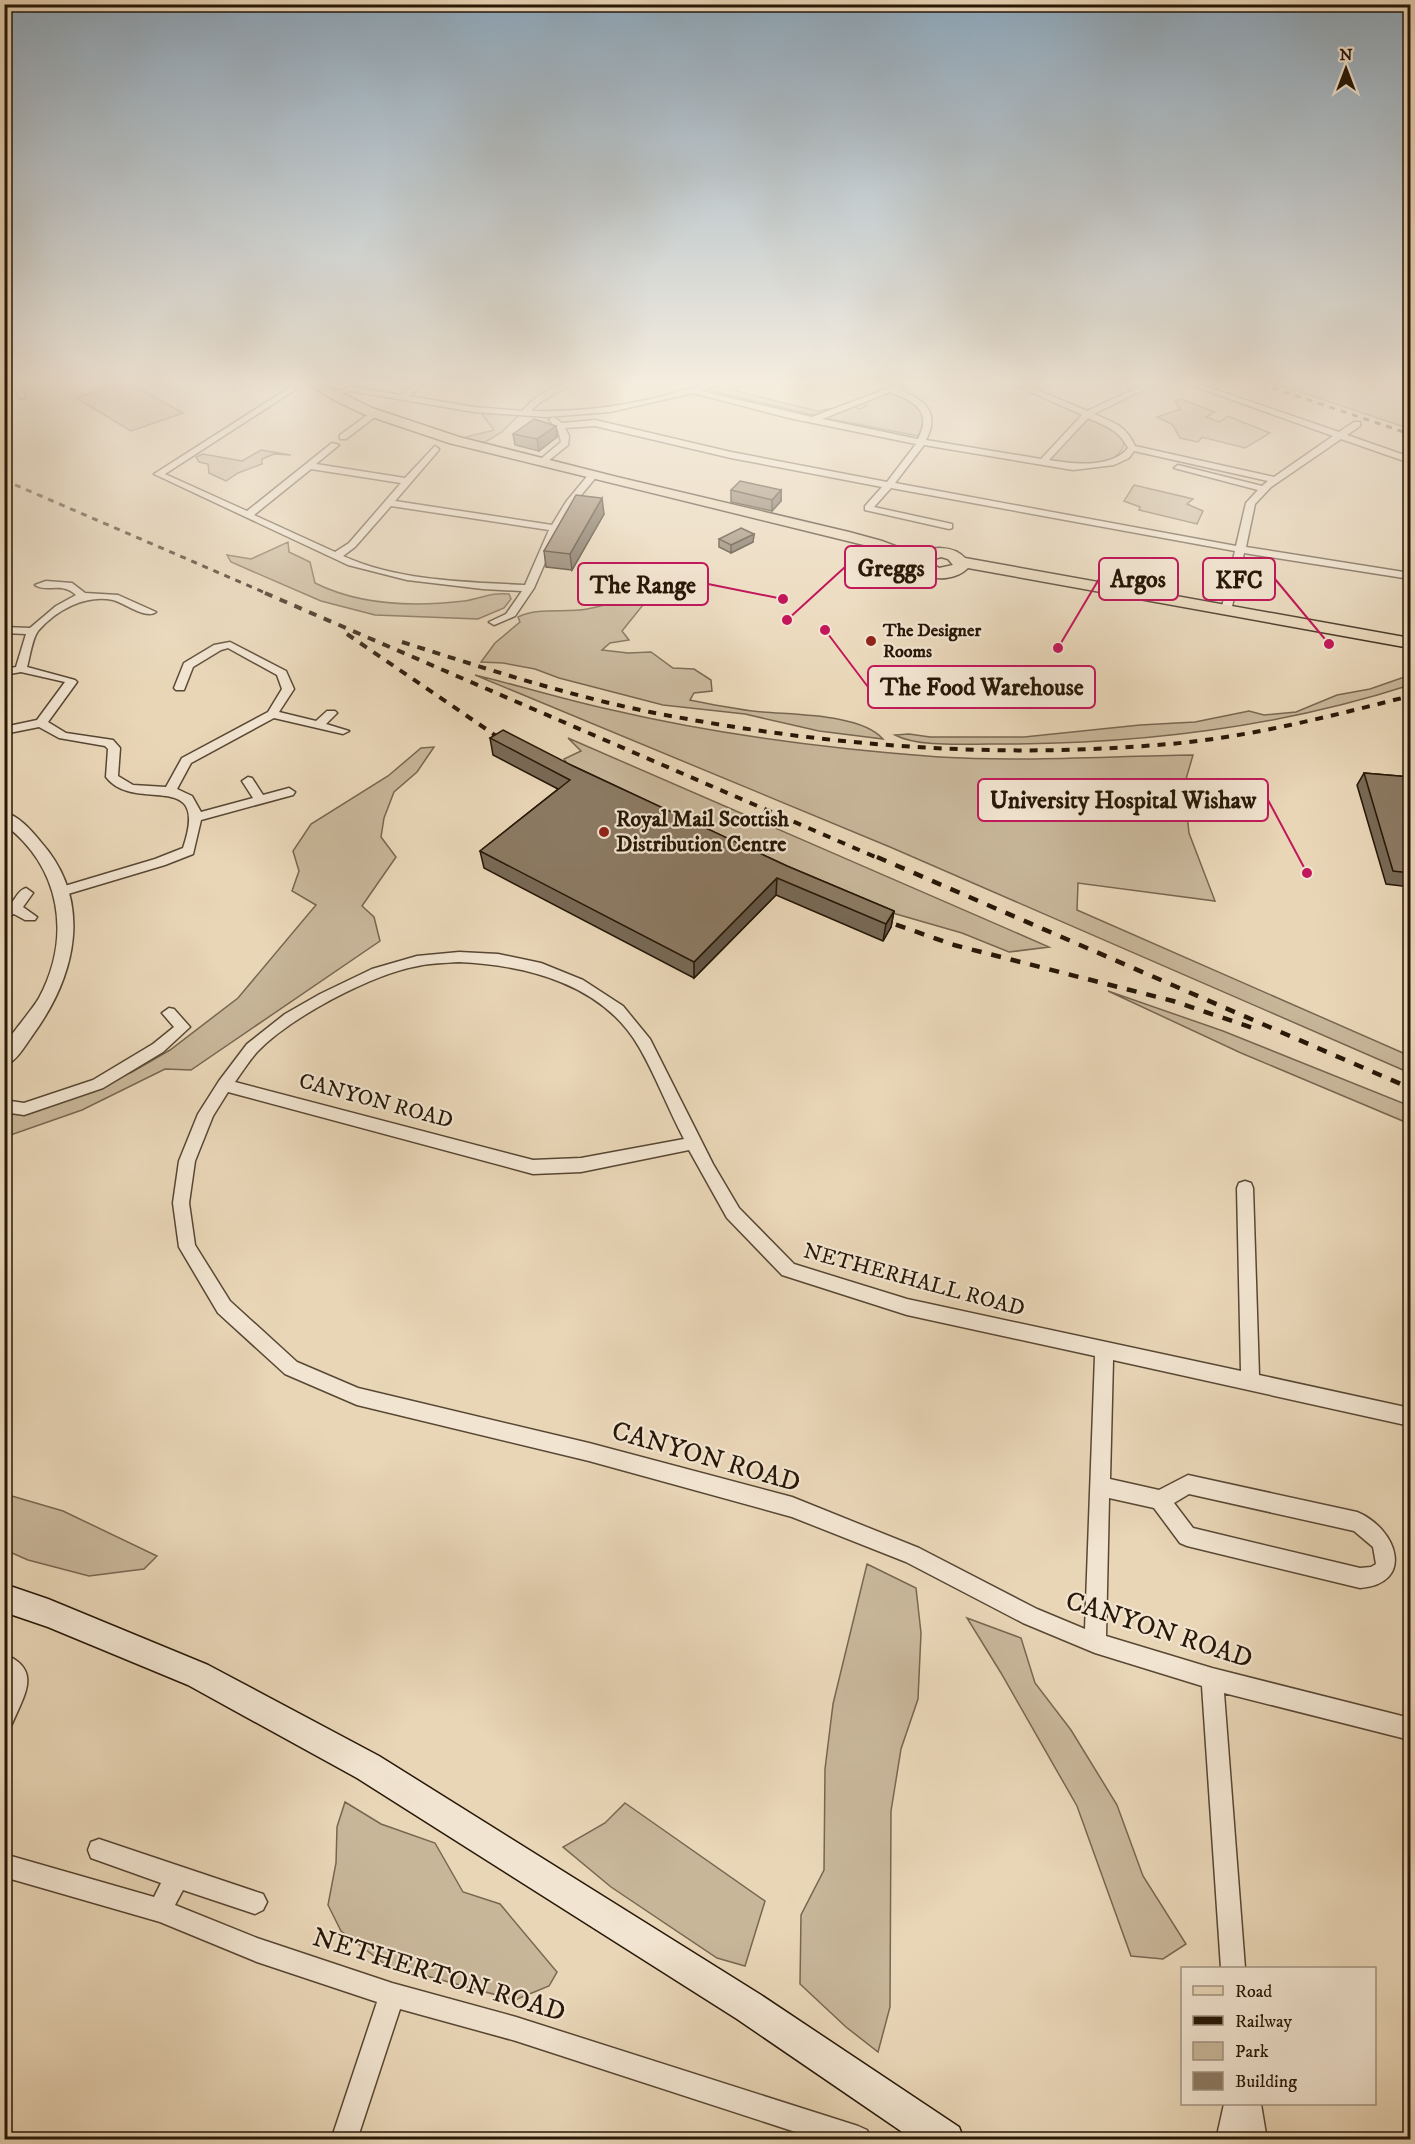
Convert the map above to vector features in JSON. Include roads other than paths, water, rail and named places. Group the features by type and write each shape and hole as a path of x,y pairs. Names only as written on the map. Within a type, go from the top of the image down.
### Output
{"main road":[{"path":"626,484 844,535 922,559 932,553 944,553 955,556 960,565 1000,568 1226,611 1410,642"},
{"path":"4,1598 48,1613 198,1675 368,1767 750,2007 946,2139"}],"street":[{"path":"181,484 351,563 407,577 483,586 529,588"},
{"path":"248,514 286,484"},
{"path":"336,556 352,545 405,484"},
{"path":"494,622 510,616 529,588 555,528 569,504 585,484"},
{"path":"890,484 868,508 949,526"},
{"path":"890,484 1239,549 1410,576"},
{"path":"1245,484 1263,489"},
{"path":"1226,611 1251,503 1270,484"},
{"path":"389,503 555,528"},
{"path":"61,582 68,570"},
{"path":"40,585 61,582 82,594 114,597 151,612"},
{"path":"21,669 32,631 60,608 82,594"},
{"path":"4,630 32,631"},
{"path":"170,791 186,761 272,714 288,689 282,673 231,645 218,647 188,665 180,688"},
{"path":"4,672 21,669 41,672 71,682 41,723 4,731"},
{"path":"317,726 331,712"},
{"path":"272,714 344,731"},
{"path":"41,723 63,736 109,743 114,748 112,777 120,786 135,791 170,791 181,794 195,807 197,817 194,836 188,850 160,862 63,891"},
{"path":"248,781 259,798"},
{"path":"197,817 259,798 289,792"},
{"path":"4,817 42,851 55,869 63,891 66,924 58,973 39,1012 5,1057"},
{"path":"26,893 10,911 30,917"},
{"name":"NETHERHALL ROAD","path":"252,1048 290,1018 326,998 377,973 417,961 459,957 498,959 536,967 578,984 618,1010 645,1043 694,1143 733,1213 788,1270 907,1306 1410,1417"},
{"path":"4,1106 24,1109 98,1084 158,1048 183,1027 169,1013"},
{"name":"CANYON ROAD","path":"252,1048 224,1085 206,1114 187,1161 181,1203 187,1246 224,1306 291,1368 357,1396 589,1452 792,1507 912,1555 1030,1616 1095,1642 1212,1679 1410,1729"},
{"name":"CANYON ROAD","path":"224,1085 533,1167 581,1165 694,1143"},
{"path":"1245,1188 1250,1382"},
{"path":"1095,1642 1104,1351"},
{"path":"1100,1486 1160,1500 1187,1536 1360,1578 1381,1574 1387,1562 1384,1546 1379,1538 1373,1531 1357,1522 1188,1484 1160,1500"},
{"path":"4,1664 18,1675 16,1689 4,1716"},
{"path":"1212,1679 1233,1967"},
{"path":"99,1850 255,1902"},
{"name":"NETHERTON ROAD","path":"4,1865 160,1910 258,1950 392,1995 516,2029 858,2139"},
{"path":"160,1910 177,1877"},
{"path":"344,2139 392,1995"},
{"path":"1229,2139 1237,2105"},
{"path":"1249,2105 1254,2139"}],"railway":[{"path":"13,484 268,594"},
{"path":"265,593 880,859"},
{"path":"347,634 508,744"},
{"path":"402,642 556,689 650,712 776,733 903,746 1029,750 1093,749 1189,742 1285,726 1410,696"},
{"path":"877,857 1410,1088"},
{"path":"877,918 954,945 1173,1001 1256,1029"}],"place":[{"name":"The Range","path":"783,599"},
{"name":"Greggs","path":"787,620"},
{"name":"The Food Warehouse","path":"825,630"},
{"name":"The Designer Rooms","path":"871,641"},
{"name":"KFC","path":"1329,644"},
{"name":"Argos","path":"1058,648"},
{"name":"Royal Mail Scottish Distribution Centre","path":"604,832"},
{"name":"University Hospital Wishaw","path":"1307,873"}]}
